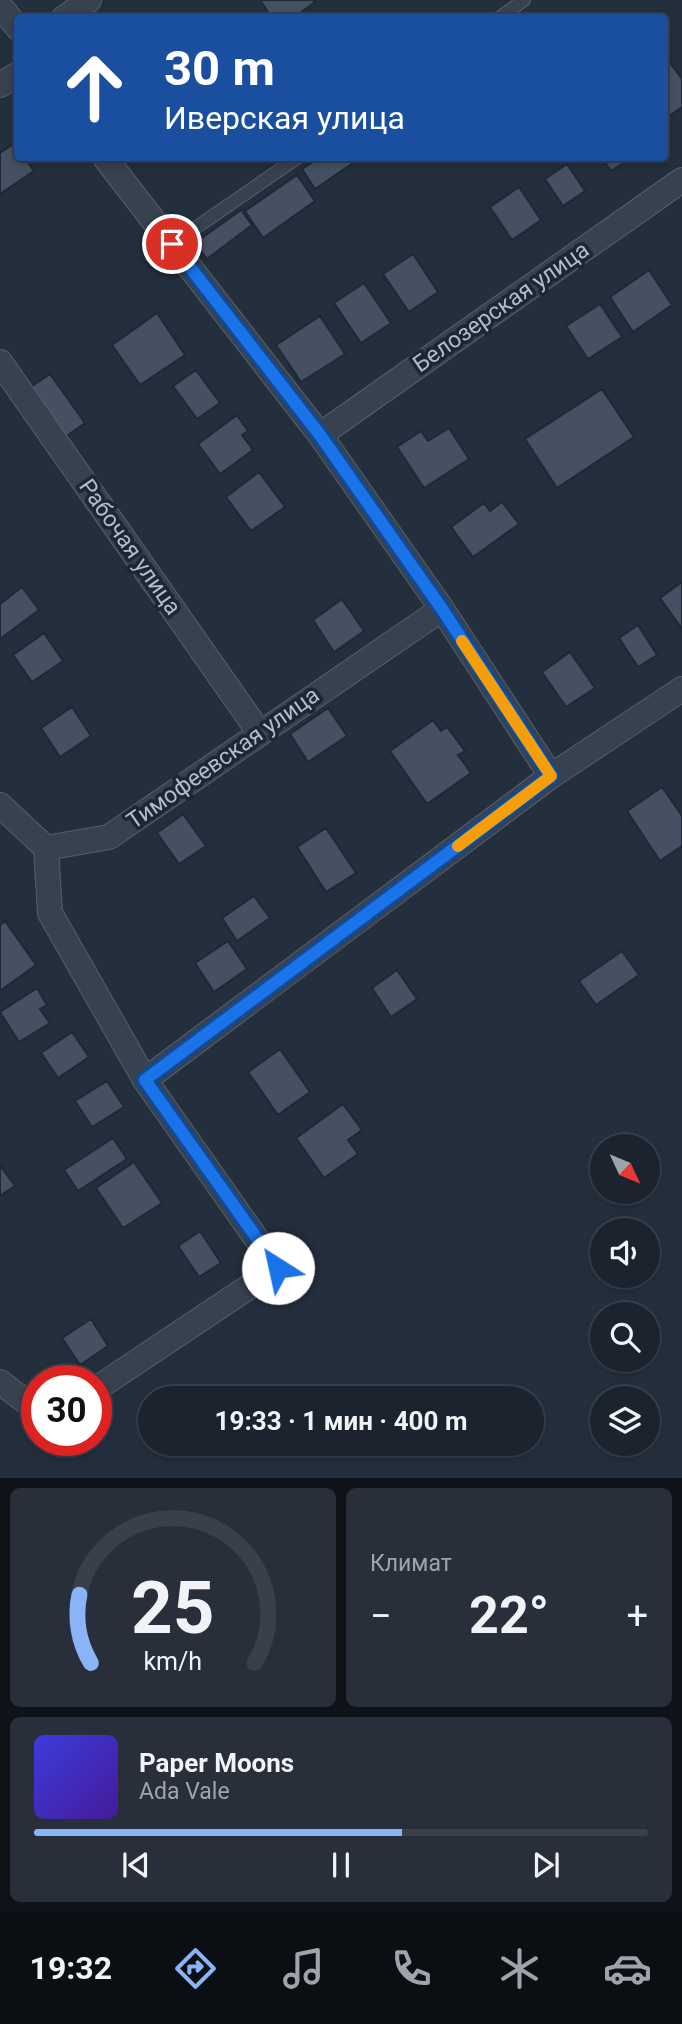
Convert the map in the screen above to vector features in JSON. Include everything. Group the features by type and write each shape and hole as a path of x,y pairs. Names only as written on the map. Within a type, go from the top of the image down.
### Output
{"street":[{"path":"70,14 89,0"},
{"path":"0,6 14,23"},
{"path":"107,161 320,435 442,609 551,776"},
{"name":"Белозерская улица","path":"320,435 682,180"},
{"name":"Рабочая улица","path":"0,362 260,732"},
{"name":"Тимофеевская улица","path":"46,848 110,836 442,609"},
{"path":"145,1080 551,776 682,689"},
{"path":"0,805 46,848 50,913 145,1080 278,1268 112,1378"},
{"path":"0,1382 21,1398"}],"lane":[{"path":"505,14 524,0"},
{"path":"172,244 293,161"}],"building":[{"path":"260,0 315,2 298,14 269,14"},
{"path":"668,60 682,79 682,107 668,117"},
{"path":"14,144 14,161 27,161 34,171 0,194 0,153"},
{"path":"314,161 353,163 315,189 302,169"},
{"path":"604,161 626,161 611,171"},
{"path":"567,164 585,191 563,206 545,179"},
{"path":"297,175 315,201 263,238 245,211"},
{"path":"519,187 541,220 512,240 490,207"},
{"path":"241,210 252,225 207,259 195,243"},
{"path":"413,254 438,292 409,312 383,274"},
{"path":"649,270 672,305 633,332 610,297"},
{"path":"364,283 391,323 361,343 334,303"},
{"path":"600,304 622,337 588,359 566,326"},
{"path":"157,313 185,355 140,385 112,345"},
{"path":"320,316 345,354 301,382 276,345"},
{"path":"196,370 220,403 197,419 173,386"},
{"path":"50,374 85,423 64,438 29,388"},
{"path":"602,389 634,437 557,488 525,439"},
{"path":"237,415 248,431 242,435 253,450 220,474 198,444"},
{"path":"449,428 469,459 424,488 397,447 421,431 428,441"},
{"path":"259,472 285,507 251,531 226,497"},
{"path":"502,502 519,524 473,557 451,527 484,503 490,511"},
{"path":"682,582 682,629 660,598"},
{"path":"22,587 39,610 0,639 0,604"},
{"path":"342,599 364,631 334,652 313,620"},
{"path":"638,625 657,655 638,667 619,638"},
{"path":"44,633 63,661 32,682 13,655"},
{"path":"570,652 595,688 566,707 542,672"},
{"path":"72,707 91,736 60,757 41,728"},
{"path":"328,708 347,736 308,762 290,734"},
{"path":"433,720 441,731 447,727 465,751 458,755 471,773 427,804 390,751"},
{"path":"662,787 682,816 682,846 660,861 627,811"},
{"path":"183,814 206,846 179,864 157,833"},
{"path":"326,828 356,873 326,892 297,847"},
{"path":"254,896 270,918 237,941 222,918"},
{"path":"5,921 36,965 0,991 0,925"},
{"path":"228,941 247,969 214,992 195,963"},
{"path":"622,951 639,975 596,1005 579,981"},
{"path":"397,970 417,999 391,1017 372,988"},
{"path":"37,988 47,1005 40,1009 50,1023 19,1042 0,1012"},
{"path":"72,1032 89,1057 58,1078 41,1053"},
{"path":"280,1049 310,1092 278,1115 248,1072"},
{"path":"107,1081 124,1107 92,1127 75,1101"},
{"path":"343,1104 362,1130 348,1140 358,1154 324,1178 296,1138"},
{"path":"113,1138 127,1159 78,1191 64,1170"},
{"path":"134,1162 162,1203 123,1228 96,1188"},
{"path":"0,1165 15,1186 0,1196"},
{"path":"200,1231 221,1263 199,1277 178,1246"},
{"path":"91,1319 108,1346 80,1365 62,1338"}],"slow traffic":[{"path":"458,846 551,776 462,641"}],"route":[{"path":"172,244 320,435 442,609 551,776 145,1080 278,1268"}]}
